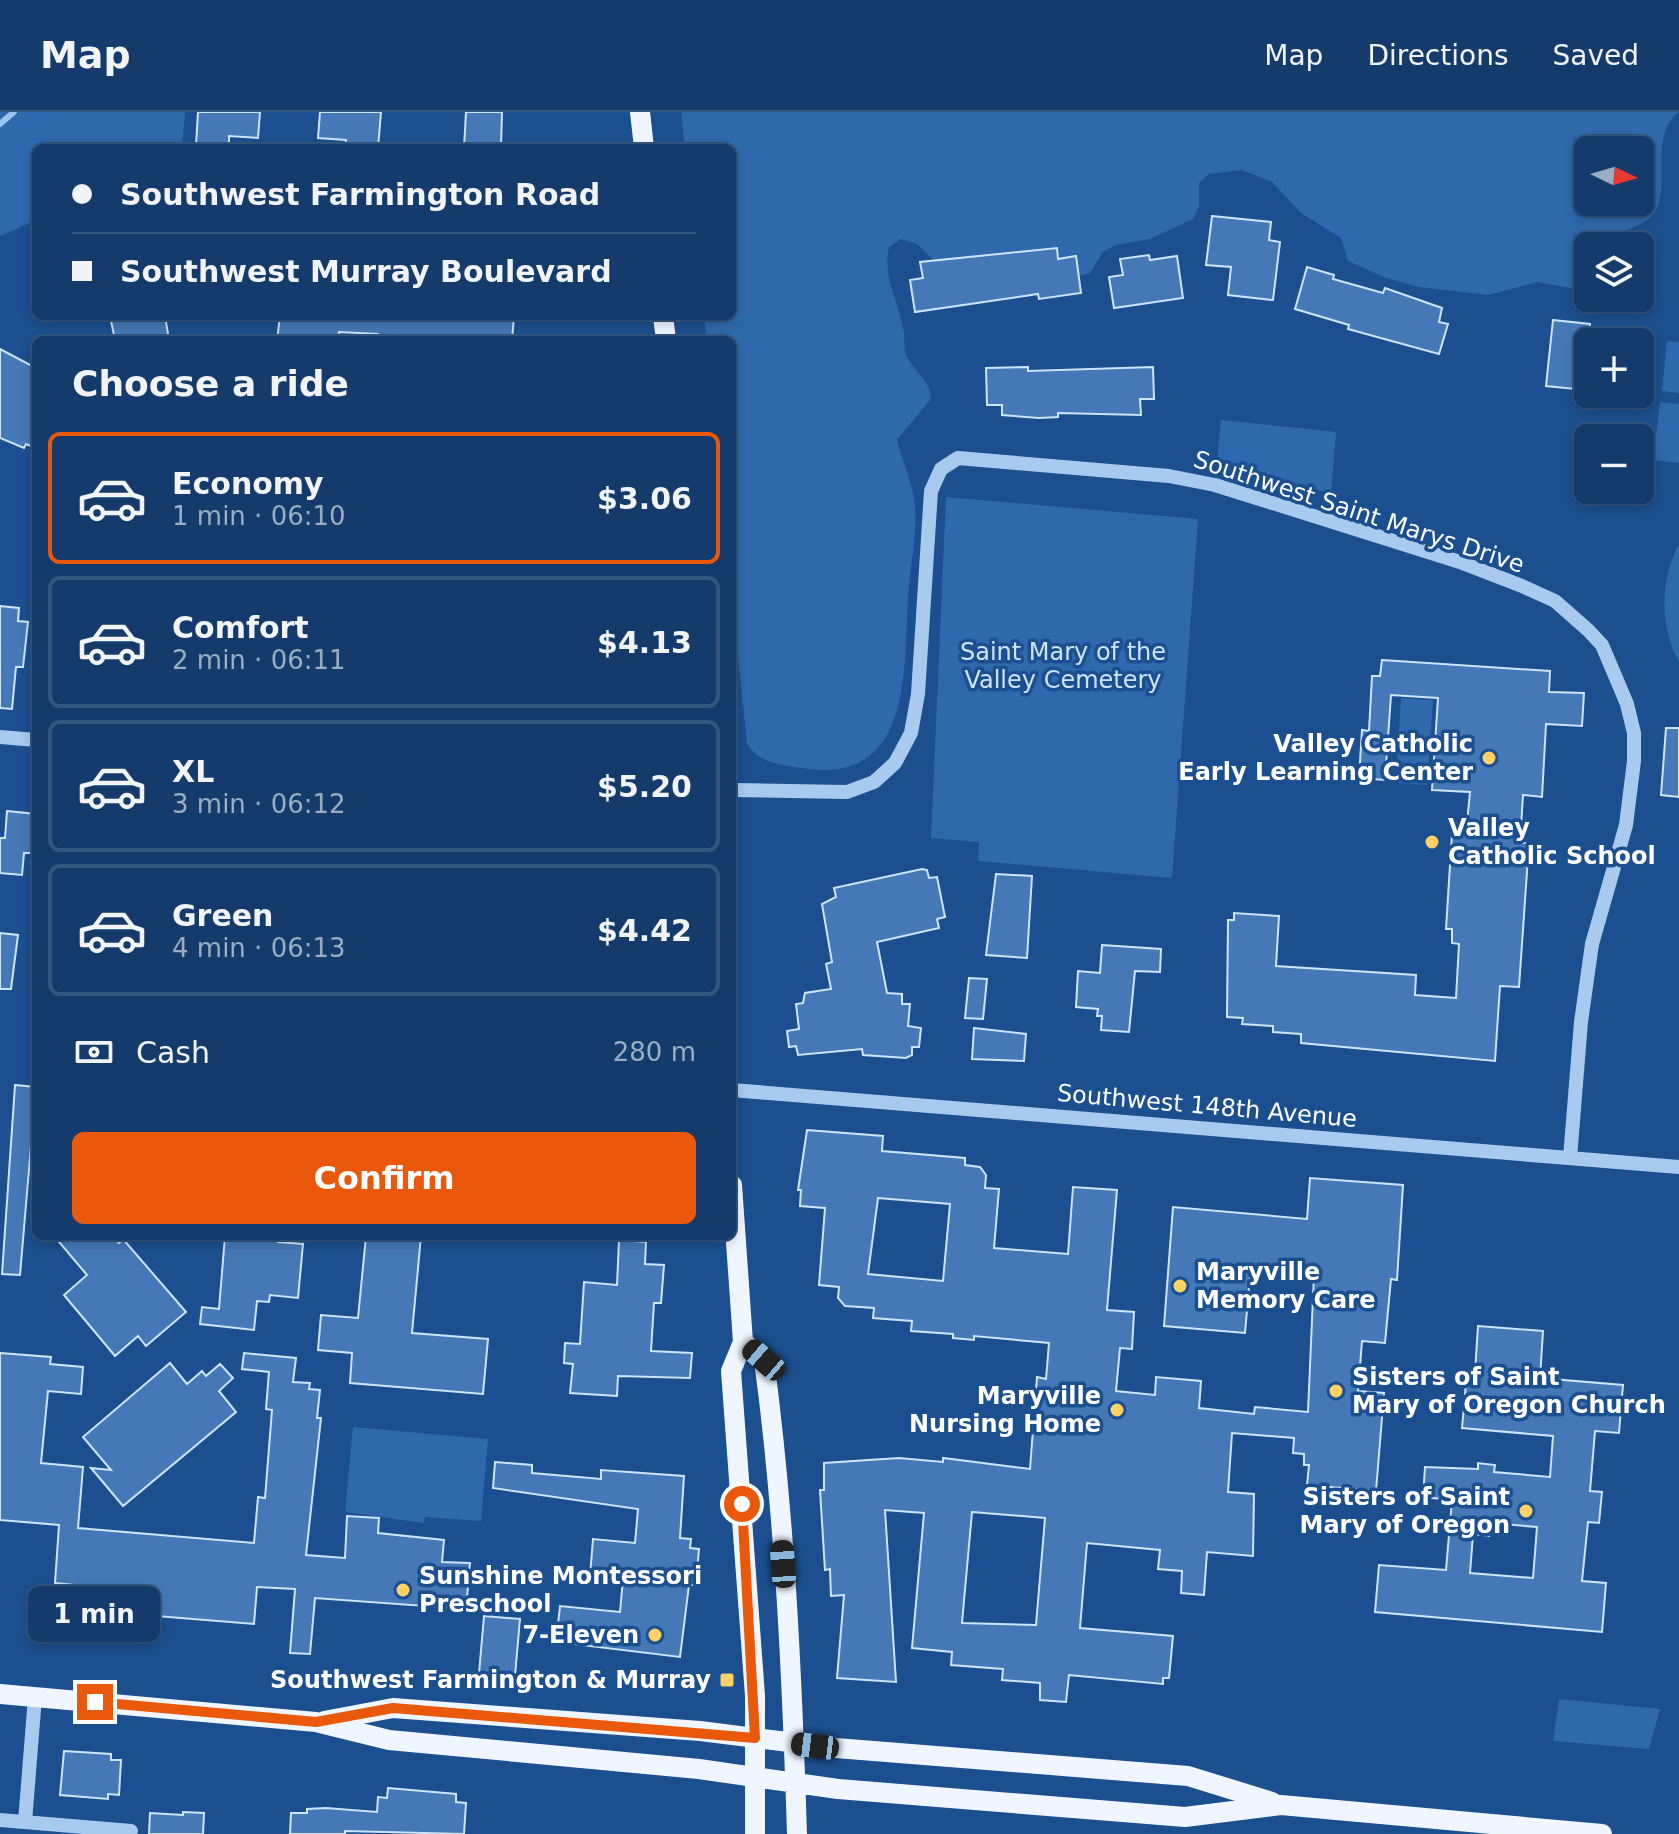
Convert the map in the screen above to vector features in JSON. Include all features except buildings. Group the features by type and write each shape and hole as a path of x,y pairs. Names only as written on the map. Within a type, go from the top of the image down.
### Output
{"main road":[{"path":"640,112 644,144"},
{"path":"736,1240 743,1342 731,1371 755,1696 755,1834"},
{"path":"743,1342 764,1360 772,1423 794,1743 797,1834"},
{"path":"0,1694 316,1722 389,1740 795,1783 1185,1817 1281,1805"},
{"path":"316,1722 393,1708 755,1738 1188,1776 1281,1805 1602,1834"}],"street":[{"name":"Southwest Saint Marys Drive","path":"736,790 847,792 874,782 895,763 911,733 918,694 931,491 941,469 958,458 1169,476 1215,485 1460,562 1522,586 1577,617 1602,645 1627,704 1634,733 1626,825 1592,944 1581,1022 1570,1158"},
{"path":"0,737 32,740"},
{"name":"Southwest 148th Avenue","path":"736,1090 1679,1167"},
{"path":"25,1822 35,1697"},
{"path":"0,1820 131,1831"}],"green space":[{"path":"0,112 185,112 182,144 32,144 32,222 0,236"},
{"path":"681,112 1679,112 1670,121 1662,144 1660,197 1654,213 1654,136 1574,136 1574,216 1652,216 1622,232 1574,232 1574,286 1571,288 1537,282 1488,295 1419,287 1386,278 1348,261 1341,238 1301,213 1272,182 1242,170 1209,174 1199,183 1199,207 1193,219 1150,239 1116,245 1103,252 1090,273 1074,278 938,264 917,244 901,239 889,247 888,270 902,322 906,354 925,382 931,399 897,440 913,491 915,522 906,654 896,713 885,738 869,757 844,768 811,769 774,763 759,756 747,743 736,636 736,336 706,336 704,320 736,320 736,144 685,144"},
{"path":"1667,341 1679,342 1679,393 1662,391"},
{"path":"1660,402 1679,404 1679,463 1654,460"},
{"path":"1221,420 1336,432 1331,494 1217,459"},
{"name":"Saint Mary of the Valley Cemetery","path":"946,497 1198,519 1172,878 978,861 979,842 931,838"},
{"path":"1679,544 1679,662 1668,633 1664,603 1668,573"},
{"path":"1401,698 1433,700 1427,785 1396,783"},
{"path":"353,1427 488,1439 481,1521 425,1517 424,1523 345,1512"},
{"path":"1559,1699 1660,1709 1649,1749 1553,1741"}],"waterway":[{"path":"0,124 14,112"}],"place":[{"name":"Valley Catholic Early Learning Center","path":"1489,758"},
{"name":"Valley Catholic School","path":"1432,842"},
{"name":"Maryville Memory Care","path":"1180,1286"},
{"name":"Sisters of Saint Mary of Oregon Church","path":"1336,1391"},
{"name":"Maryville Nursing Home","path":"1117,1410"},
{"name":"Sisters of Saint Mary of Oregon","path":"1526,1511"},
{"name":"Sunshine Montessori Preschool","path":"403,1590"},
{"name":"7-Eleven","path":"655,1635"},
{"name":"Southwest Farmington & Murray","path":"727,1680"}],"route":[{"path":"95,1702 316,1722 393,1708 532,1717 755,1738 742,1504"}]}
